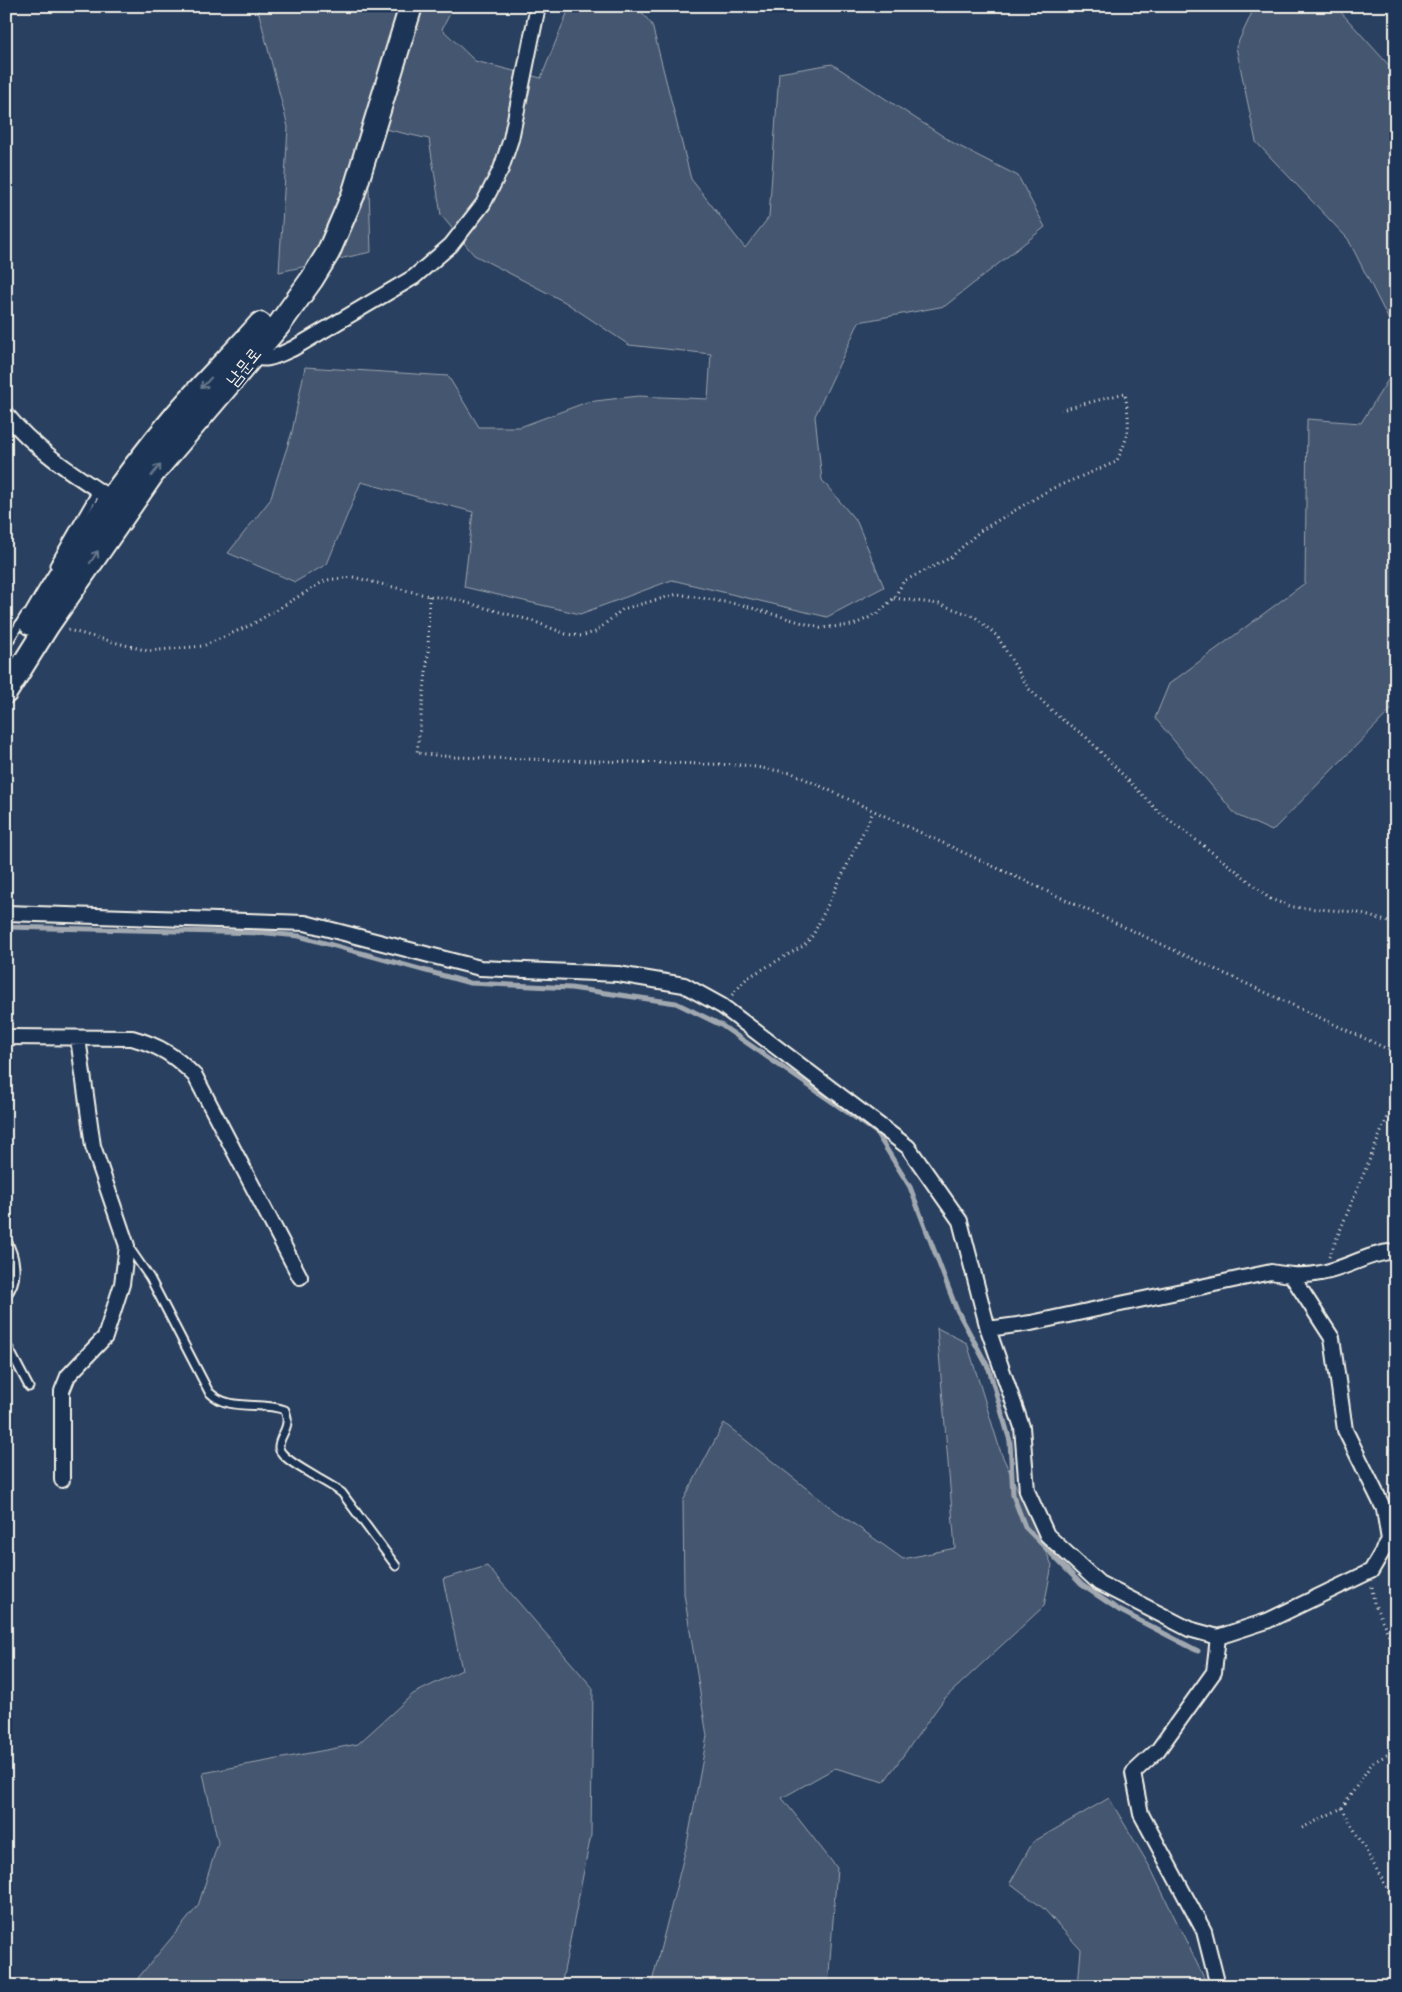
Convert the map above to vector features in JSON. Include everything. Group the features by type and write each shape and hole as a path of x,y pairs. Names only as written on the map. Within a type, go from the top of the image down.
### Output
{"main road":[{"name":"남문로","path":"246,352 304,267 323,233 351,164 399,6"},
{"name":"남문로","path":"6,669 52,590 112,499 178,413 246,352 300,298 336,234 353,195 411,6"},
{"name":"남문로","path":"6,692 48,624 112,499"}],"street":[{"path":"246,352 261,360 274,358 294,348 414,277 451,245 466,228 501,170 523,88 538,6"},
{"path":"6,414 19,430 112,499"},
{"path":"6,913 305,923 480,968 618,974 684,985 722,1006 908,1147 960,1221 988,1329 1022,1427 1027,1491 1047,1535 1099,1583 1189,1629 1218,1637 1267,1621 1371,1571 1389,1540 1384,1509 1345,1430 1332,1338 1292,1276"},
{"path":"6,1037 132,1038 152,1043 174,1056 195,1076 300,1276"},
{"path":"62,1480 62,1391 68,1376 105,1337 122,1284 127,1246 93,1146 78,1038"},
{"path":"988,1329 1031,1323 1271,1272 1292,1276 1322,1273 1375,1253 1396,1251"},
{"path":"1218,1637 1214,1672 1158,1750 1133,1773 1141,1814 1204,1931 1218,1986"}],"lane":[{"path":"50,572 112,499"},
{"path":"6,646 30,605"},
{"path":"6,1239 16,1274 12,1289 6,1296"},
{"path":"127,1246 150,1278 209,1392 224,1404 274,1406 285,1410 288,1422 278,1445 280,1452 301,1468 331,1484 342,1493 396,1566"},
{"path":"6,1343 28,1387"}],"path":[{"path":"48,624 148,651 203,646 251,625 326,580 353,577 429,596 453,598 581,636 595,632 623,609 678,594 742,605 820,628 853,625 877,614 894,598 904,581 950,558 980,531 1051,489 1116,462 1128,439 1129,420 1125,393 1060,410"},
{"path":"429,596 428,654 417,753 452,757 742,765 792,773 1396,1053"},
{"path":"894,598 939,604 974,616 997,636 1029,689 1086,736 1159,812 1238,872 1270,899 1293,907 1355,912 1396,924"},
{"path":"722,1006 747,978 805,945 813,934 873,812"},
{"path":"1322,1273 1396,1096"},
{"path":"1371,1571 1374,1603 1396,1650"},
{"path":"1302,1828 1342,1808 1372,1763 1396,1750"},
{"path":"1342,1808 1396,1904"}],"shaded area":[{"path":"257,6 454,6 442,29 475,61 541,78 570,6 637,6 652,25 691,179 745,248 769,217 779,73 832,64 955,144 1018,176 1045,227 945,306 859,322 815,416 822,480 857,522 884,587 827,617 672,580 580,614 464,587 473,512 361,482 327,564 295,582 228,553 270,500 292,432 305,367 448,376 479,427 520,427 587,402 638,396 708,399 711,354 629,345 565,302 474,255 441,215 429,139 367,125 371,252 279,272 288,127"},
{"path":"1255,6 1310,6 1338,9 1396,73 1396,334 1348,239 1256,142 1236,47"},
{"path":"1396,367 1396,705 1272,831 1236,815 1155,718 1169,684 1305,583 1307,419 1361,423"},
{"path":"937,1328 967,1343 1001,1453 1052,1565 1044,1606 944,1699 884,1782 835,1768 782,1798 837,1868 828,1986 651,1986 687,1844 707,1736 684,1594 683,1501 724,1423 830,1507 903,1559 955,1548"},
{"path":"487,1566 593,1688 591,1835 561,1986 135,1986 138,1978 198,1906 218,1843 203,1773 358,1744 413,1694 462,1670 443,1579"},
{"path":"1109,1798 1150,1867 1208,1986 1078,1986 1081,1950 1044,1909 1010,1883 1033,1842"}],"waterway":[{"path":"6,927 267,933 299,936 470,983 571,988 676,1003 721,1025 876,1132 910,1187 956,1308 989,1369 1010,1441 1013,1495 1025,1527 1082,1585 1119,1610 1198,1651"}]}
